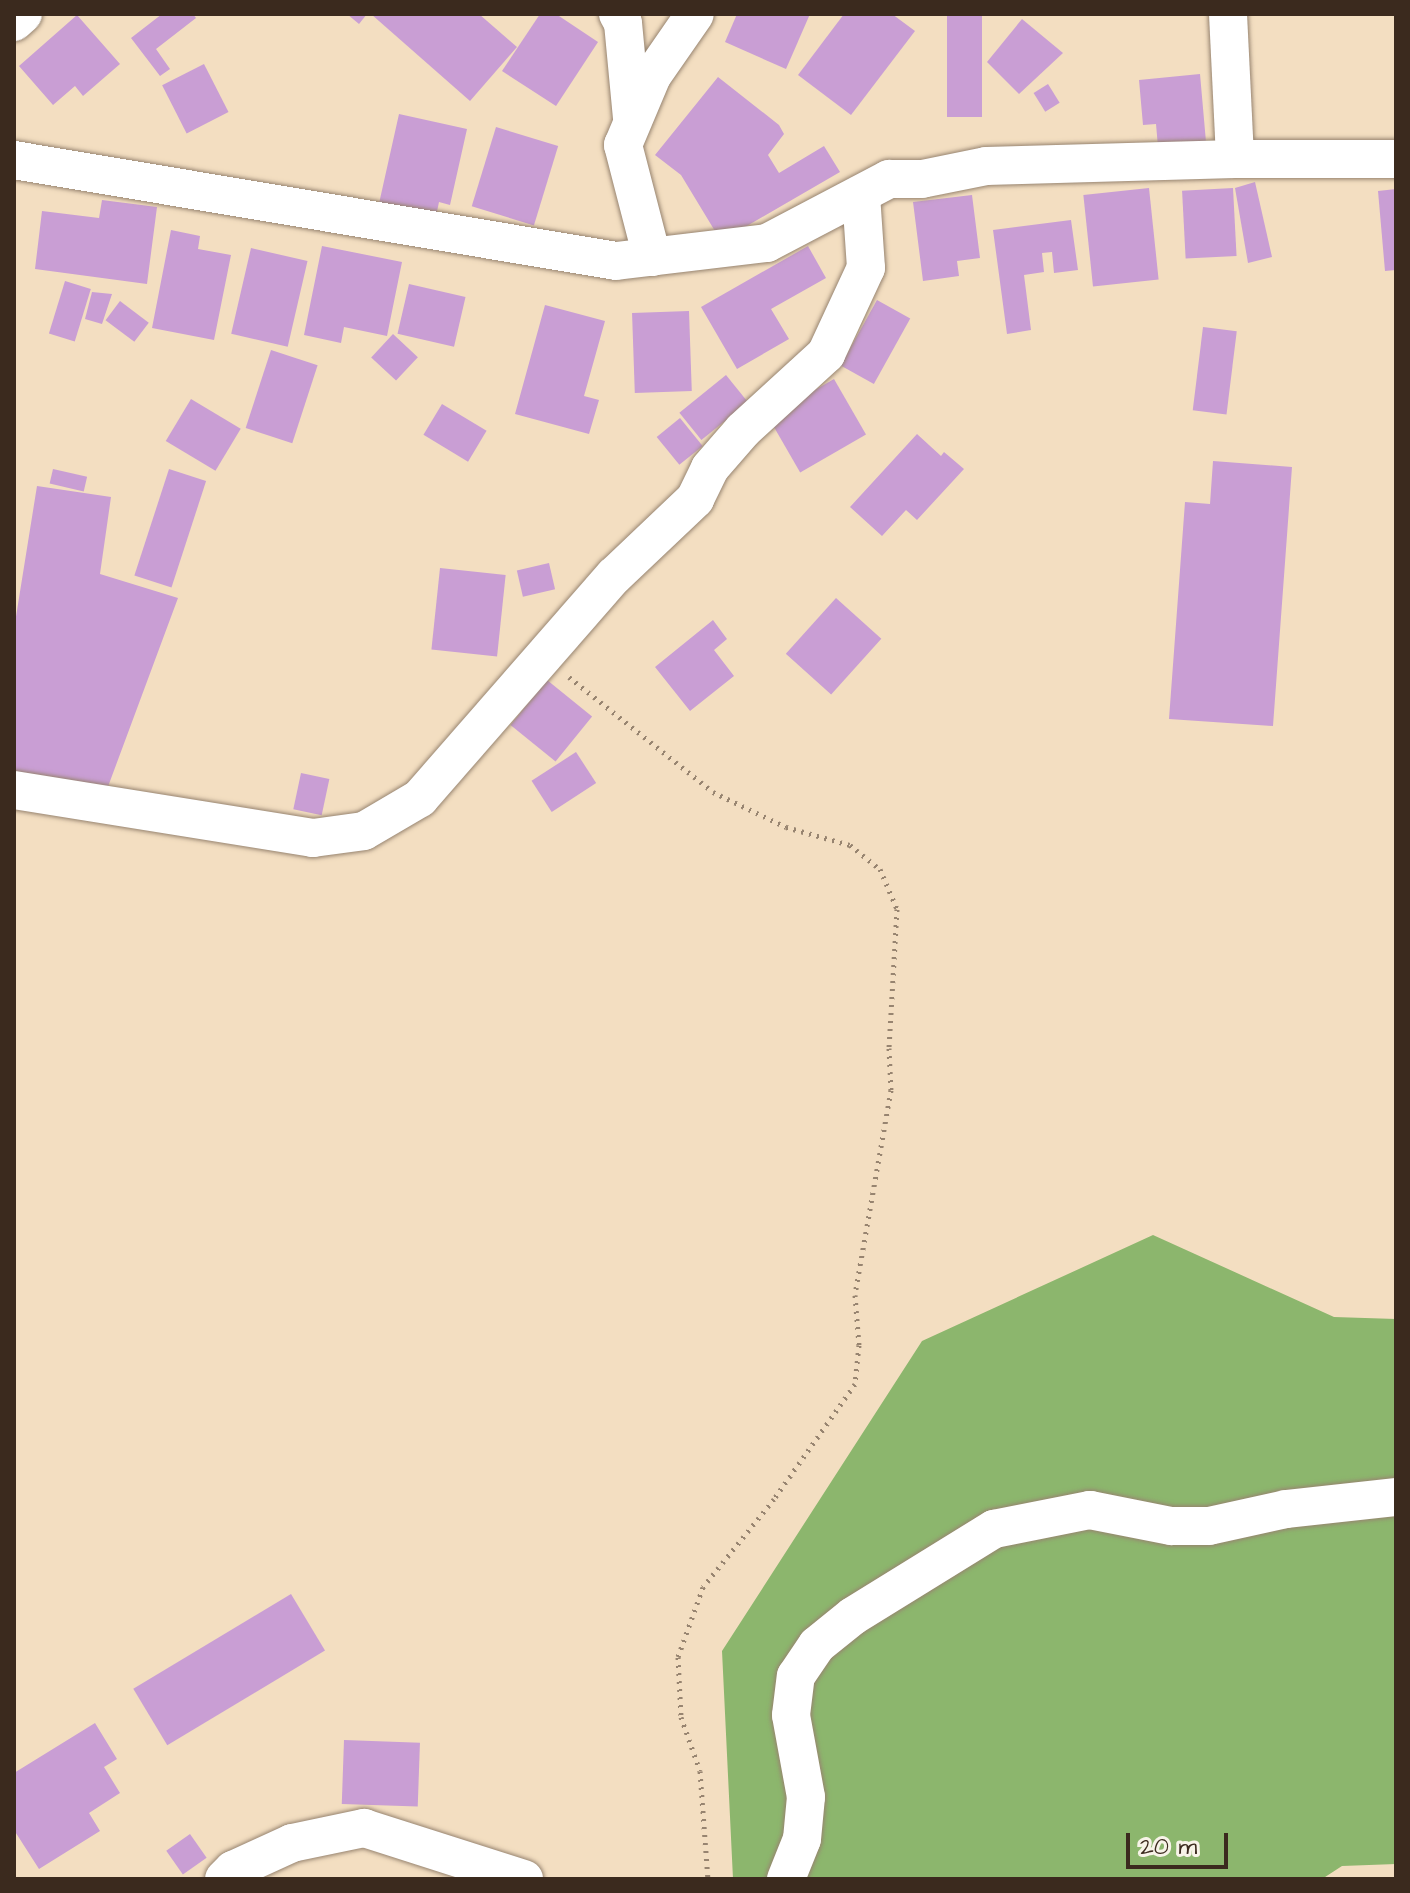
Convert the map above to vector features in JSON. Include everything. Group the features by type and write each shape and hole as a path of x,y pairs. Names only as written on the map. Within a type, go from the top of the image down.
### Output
{"street":[{"path":"14,22 23,14"},
{"path":"618,14 623,23 632,122"},
{"path":"652,257 623,145 652,76 695,14"},
{"path":"1228,14 1235,159"},
{"path":"14,160 616,261 767,243 889,179 922,179 986,166 1235,159 1396,159"},
{"path":"14,790 313,838 364,831 420,798 614,576 695,499 710,468 743,430 826,354 866,268 861,194"},
{"path":"786,1879 802,1839 806,1797 791,1715 796,1676 817,1645 853,1616 994,1529 1090,1510 1171,1526 1209,1526 1286,1509 1396,1497"},
{"path":"224,1879 233,1870 292,1843 364,1828 524,1879"}],"path":[{"path":"545,655 617,718 713,792 786,827 850,845 880,869 897,909 889,1048 891,1090 855,1295 859,1345 855,1384 774,1499 703,1587 678,1657 681,1717 700,1771 708,1879"}],"green space":[{"path":"1153,1235 1334,1317 1396,1319 1396,1864 1342,1866 1322,1879 733,1879 722,1651 922,1341"}],"building":[{"path":"162,14 193,14 196,18 156,49 170,69 160,76 131,38"},
{"path":"347,14 367,14 359,24"},
{"path":"371,14 479,14 517,47 470,101"},
{"path":"540,14 556,14 598,42 556,106 502,71"},
{"path":"737,14 810,14 786,69 725,42"},
{"path":"844,14 892,14 915,31 851,115 798,75"},
{"path":"947,14 982,14 982,117 947,117"},
{"path":"77,15 120,64 83,96 75,86 53,105 19,66"},
{"path":"1022,19 1063,53 1019,94 987,62"},
{"path":"204,64 229,112 187,133 162,85"},
{"path":"1200,74 1206,142 1158,147 1156,124 1143,125 1139,80"},
{"path":"718,77 779,125 784,134 768,155 779,173 824,146 840,172 721,241 681,175 655,155"},
{"path":"1048,84 1060,103 1045,112 1034,93"},
{"path":"399,114 467,129 450,205 439,202 435,221 378,208"},
{"path":"496,127 558,146 534,225 472,206"},
{"path":"1255,182 1272,257 1248,263 1235,188"},
{"path":"1149,188 1159,279 1093,286 1083,195"},
{"path":"1233,188 1237,256 1186,259 1182,191"},
{"path":"1396,189 1396,270 1385,271 1378,191"},
{"path":"972,195 980,258 957,261 959,276 923,281 913,202"},
{"path":"102,200 157,207 147,284 35,269 42,211 99,218"},
{"path":"1071,220 1078,270 1054,273 1052,252 1042,253 1044,272 1024,275 1031,330 1007,334 993,230"},
{"path":"171,230 200,236 198,249 231,255 214,340 152,328"},
{"path":"322,246 402,262 387,336 344,327 341,343 304,335"},
{"path":"808,246 826,278 771,309 789,339 737,369 701,307"},
{"path":"251,248 308,261 288,347 231,334"},
{"path":"65,281 91,289 75,341 49,334"},
{"path":"409,284 466,297 454,347 398,334"},
{"path":"92,292 112,294 102,324 85,319"},
{"path":"877,300 910,318 874,384 841,366"},
{"path":"120,301 149,323 134,342 106,320"},
{"path":"545,305 605,321 584,396 599,400 589,434 515,414"},
{"path":"689,311 692,391 635,393 632,313"},
{"path":"1203,327 1237,331 1227,415 1193,410"},
{"path":"393,334 418,357 396,381 371,357"},
{"path":"271,350 318,365 292,443 246,428"},
{"path":"726,375 748,402 701,440 679,413"},
{"path":"834,379 866,434 800,472 768,417"},
{"path":"191,399 241,429 215,471 166,441"},
{"path":"442,404 487,431 468,462 423,435"},
{"path":"680,418 703,446 679,465 657,437"},
{"path":"917,434 941,456 944,452 964,469 917,520 906,510 882,536 850,507"},
{"path":"1213,461 1292,467 1273,726 1169,719 1185,502 1210,504"},
{"path":"53,469 87,477 84,491 50,484"},
{"path":"169,469 206,481 171,588 134,576"},
{"path":"37,486 111,497 100,574 178,598 106,792 14,775 14,629"},
{"path":"549,563 555,589 523,597 517,570"},
{"path":"440,568 506,575 497,656 431,650"},
{"path":"836,598 881,639 831,695 786,654"},
{"path":"713,620 727,639 714,650 734,676 690,711 655,667"},
{"path":"547,680 592,717 556,762 510,725"},
{"path":"576,752 596,783 552,812 532,781"},
{"path":"301,773 329,779 322,815 293,809"},
{"path":"291,1594 325,1651 167,1745 133,1689"},
{"path":"95,1723 117,1759 104,1767 120,1793 89,1813 100,1831 39,1869 14,1830 14,1773"},
{"path":"344,1740 420,1743 418,1807 342,1804"},
{"path":"190,1834 207,1858 183,1874 166,1851"}]}
